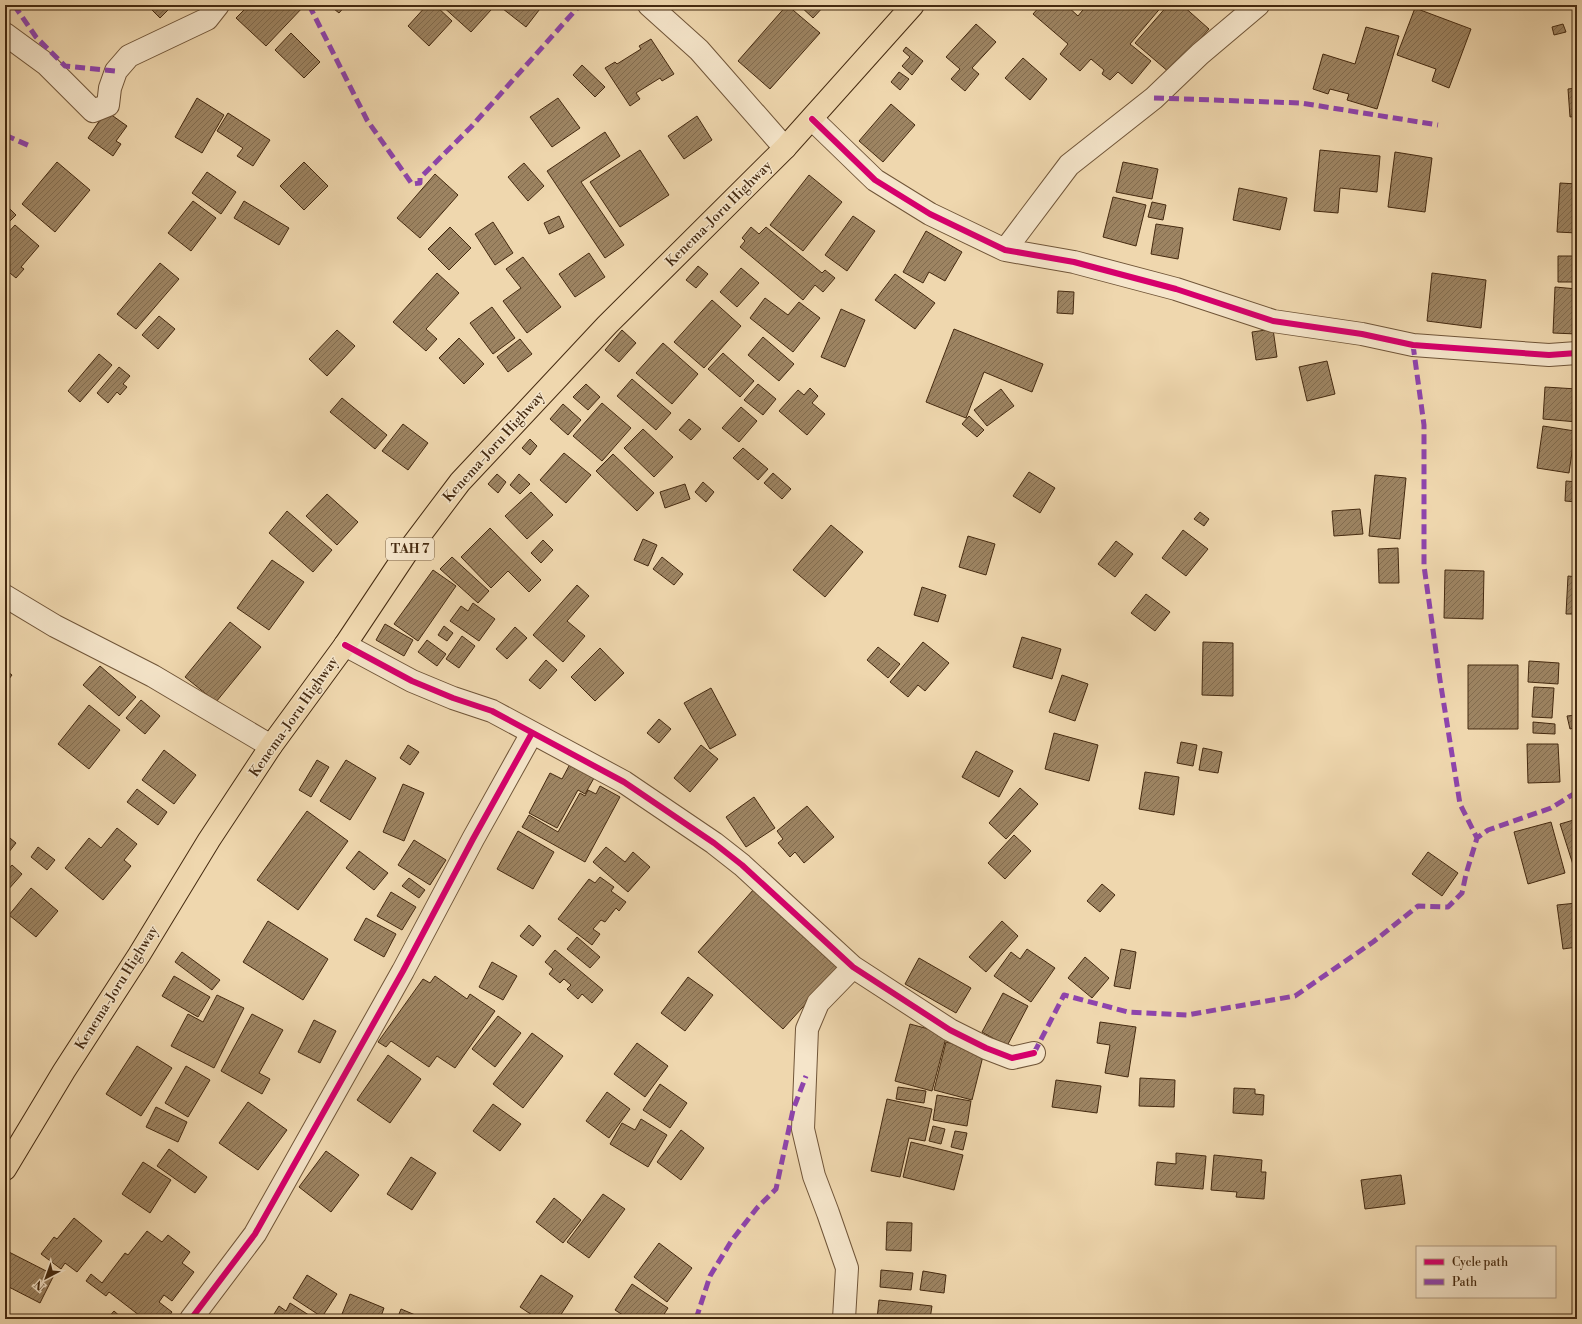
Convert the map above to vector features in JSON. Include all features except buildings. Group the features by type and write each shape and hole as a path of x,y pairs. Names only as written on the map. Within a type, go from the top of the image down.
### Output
{"highway":[{"name":"Kenema-Joru Highway","path":"5,1169 64,1072 139,956 209,840 272,746 345,645 405,555 460,482 607,325 785,148 913,5"}],"street":[{"path":"5,34 46,64 93,111 108,105 110,88 116,71 129,56 207,19 218,5"},
{"path":"649,5 699,50 785,148"},
{"path":"1005,250 1069,165 1154,98 1200,54 1258,5"},
{"path":"812,119 875,180 930,214 1005,250 1074,262 1176,289 1273,321 1362,334 1413,345 1549,355 1577,353"},
{"path":"5,596 55,626 153,676 272,746"},
{"path":"345,645 412,681 453,698 492,711 624,782 714,843 742,864 853,967 950,1030 986,1048 1012,1058 1034,1053"},
{"path":"191,1319 254,1234 400,977 473,839 532,733"},
{"path":"844,1319 847,1268 814,1176 803,1129 807,1029 818,1003 853,967"}],"marked path":[{"path":"14,5 36,37 65,66 116,71"},
{"path":"309,5 367,120 412,184 420,183 420,178 471,127 580,5"},
{"path":"1154,98 1301,103 1438,125"},
{"path":"5,135 32,147"},
{"path":"1413,345 1424,425 1424,566 1440,680 1460,804 1477,838"},
{"path":"1034,1053 1064,995 1128,1012 1187,1015 1295,996 1373,942 1418,906 1448,907 1462,893 1477,838 1488,830 1551,808 1577,792"},
{"path":"696,1319 710,1276 732,1240 757,1208 776,1189 793,1110 806,1076"}],"cycle path":[{"path":"812,119 875,180 930,214 1005,250 1074,262 1176,289 1273,321 1362,334 1413,345 1549,355 1577,353"},
{"path":"345,645 412,681 453,698 492,711 624,782 714,843 742,865 853,967 950,1030 986,1048 1012,1058 1034,1053"},
{"path":"191,1319 255,1234 403,971 473,839 532,733"}]}
